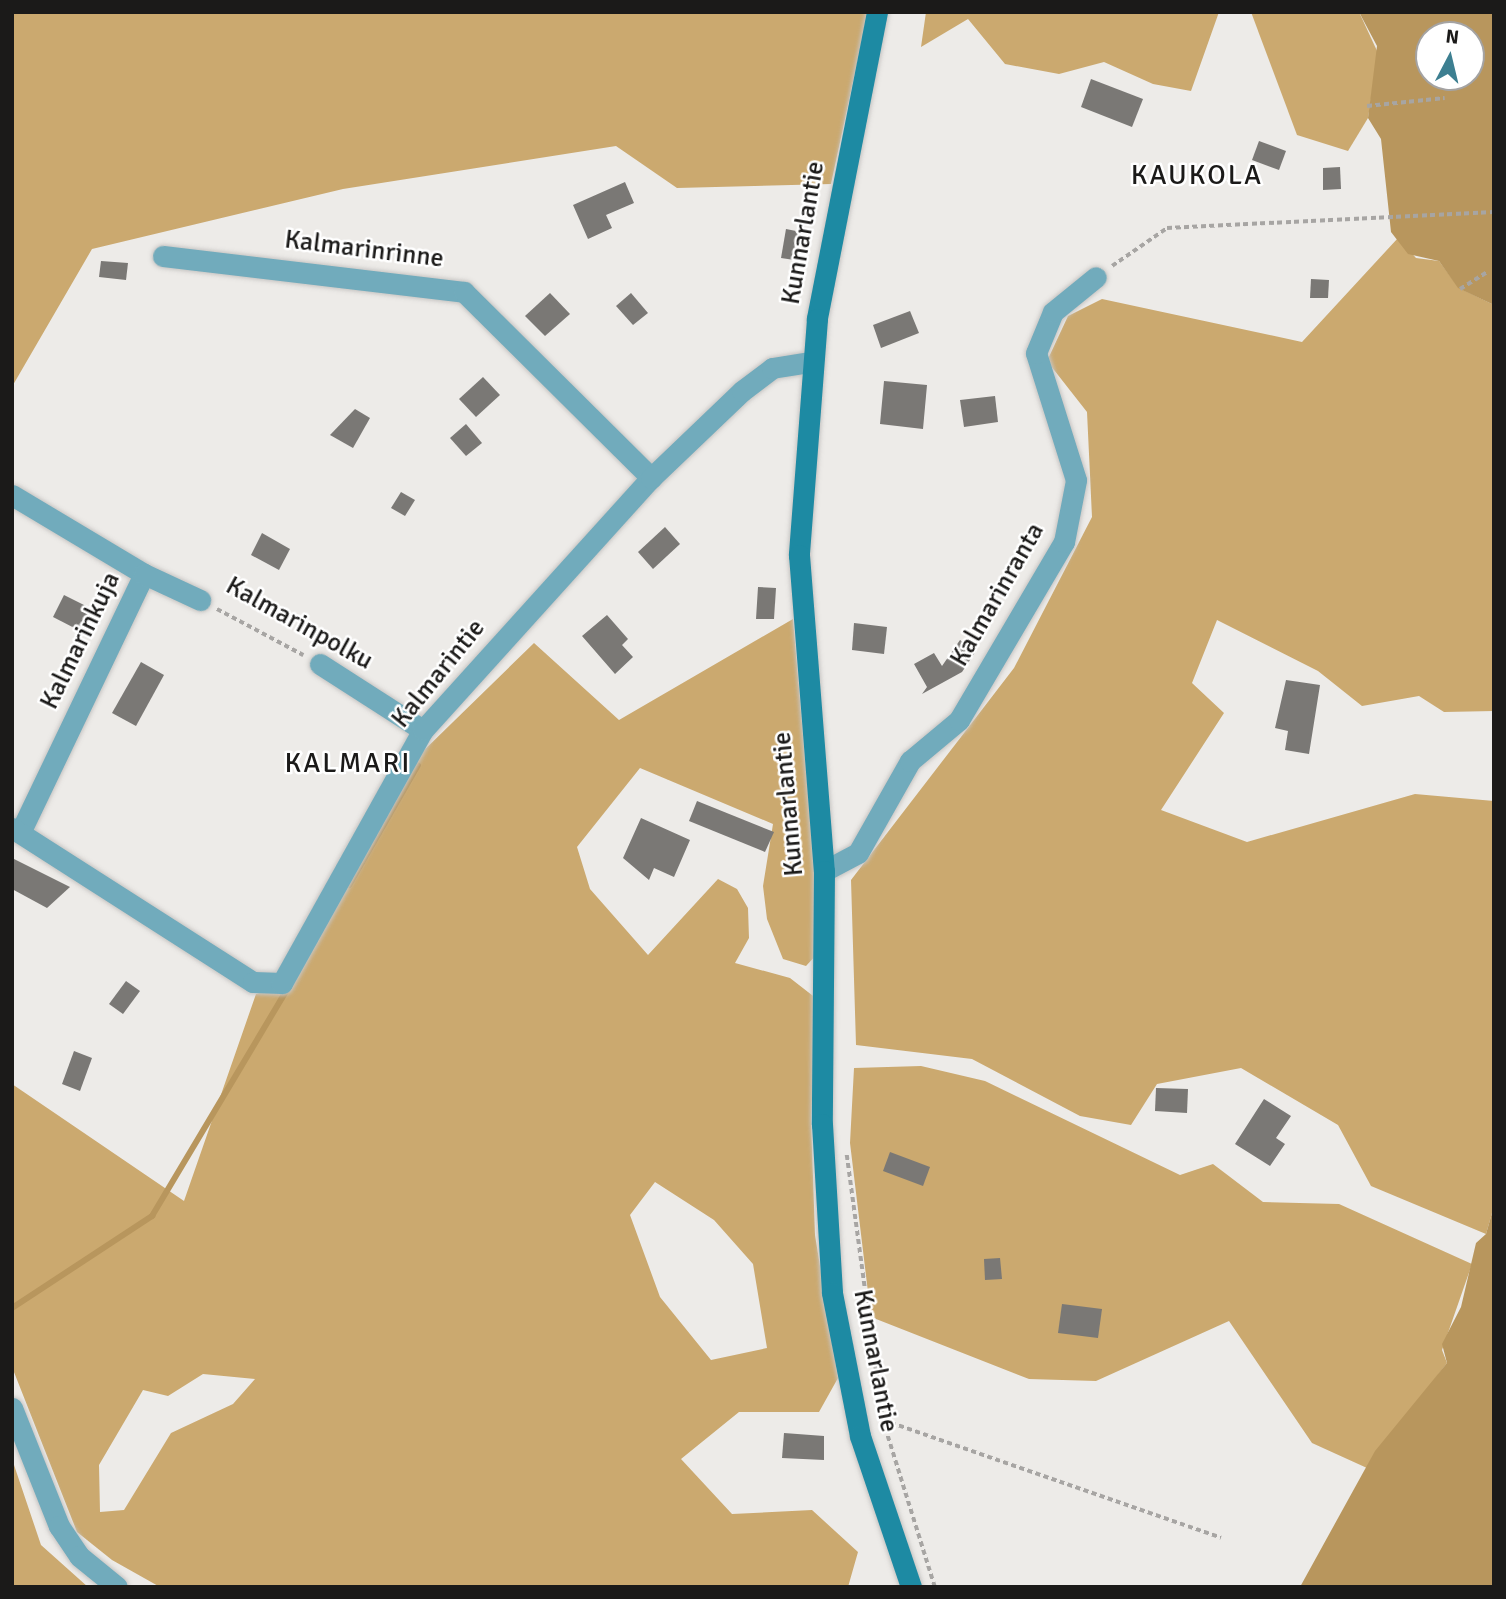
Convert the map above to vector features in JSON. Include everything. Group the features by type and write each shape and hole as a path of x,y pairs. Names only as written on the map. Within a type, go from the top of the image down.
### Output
{"main road":[{"name":"Kunnarlantie","path":"877,12 811,362 800,555 824,871 822,1124 832,1293 860,1436 911,1587"}],"street":[{"name":"Kalmarinrinne","path":"163,256 464,292 651,478"},
{"name":"Kalmarinranta","path":"824,871 858,853 909,761 959,720 1064,542 1076,480 1035,353 1053,312 1096,277"},
{"name":"Kalmarintie","path":"16,830 253,982 282,983 423,730 651,478 772,368 811,362"},
{"name":"Kalmarinkuja","path":"12,495 144,574 16,830"},
{"name":"Kalmarinpolku","path":"144,574 200,600"},
{"name":"Kalmarinpolku","path":"320,664 423,730"},
{"path":"12,1408 59,1526 79,1556 117,1587"}],"path":[{"path":"1367,106 1445,98"},
{"path":"1096,277 1167,228 1494,212"},
{"path":"1460,289 1486,273"},
{"name":"Kalmarinpolku","path":"200,600 320,664"},
{"path":"846,1140 883,1420 935,1587"},
{"path":"883,1420 1221,1538"}],"shaded area":[{"path":"12,12 868,12 831,184 677,188 616,146 343,189 92,249 13,385"},
{"path":"926,12 1219,12 1191,91 1153,84 1104,62 1059,74 1005,64 968,19 921,47"},
{"path":"1251,12 1359,12 1378,53 1368,118 1348,151 1297,135"},
{"path":"1359,12 1494,12 1494,305 1458,288 1439,261 1408,254 1391,232 1381,139 1368,118 1377,46"},
{"path":"1398,238 1416,258 1439,261 1459,288 1494,305 1494,711 1444,712 1419,696 1362,706 1318,671 1217,620 1192,683 1224,713 1161,810 1247,842 1415,794 1494,801 1494,1206 1486,1234 1371,1186 1338,1125 1241,1068 1157,1084 1131,1125 1080,1116 972,1059 856,1045 851,880 1014,668 1092,517 1087,412 1047,361 1068,316 1102,299 1302,342"},
{"path":"793,619 817,898 818,953 806,966 783,959 767,919 763,886 773,824 640,768 577,847 590,889 648,955 718,879 737,889 748,908 749,938 735,963 790,978 817,999 811,1119 815,1235 838,1378 819,1412 739,1412 681,1459 732,1514 812,1510 858,1552 848,1587 160,1587 112,1560 77,1532 12,1367 12,1084 184,1201 256,994 294,983 415,759 534,643 619,720","holes":["655,1182 714,1220 753,1264 767,1348 711,1360 660,1297 630,1215","203,1374 255,1379 233,1404 171,1433 124,1510 100,1512 99,1465 143,1390 168,1396"]},
{"path":"921,1066 985,1081 1180,1175 1213,1164 1263,1202 1339,1204 1472,1264 1442,1350 1447,1363 1367,1468 1312,1443 1229,1321 1096,1381 1029,1379 871,1317 850,1143 854,1068"},
{"path":"1494,1206 1494,1587 1300,1587 1375,1451 1447,1363 1442,1344 1461,1307 1476,1243 1486,1234"},
{"path":"12,1459 41,1545 88,1587 12,1587"}],"building":[{"path":"1091,79 1143,99 1132,127 1081,107"},
{"path":"1259,141 1286,151 1279,170 1252,160"},
{"path":"1340,167 1341,189 1323,190 1323,168"},
{"path":"625,182 634,203 606,215 612,228 588,239 573,205"},
{"path":"786,229 806,233 801,261 781,258"},
{"path":"101,261 128,263 126,280 99,277"},
{"path":"1311,279 1329,280 1328,298 1310,298"},
{"path":"550,293 570,314 545,336 525,316"},
{"path":"631,293 648,313 633,325 616,306"},
{"path":"910,311 919,333 881,348 873,325"},
{"path":"483,377 500,395 476,417 459,399"},
{"path":"884,381 927,385 923,429 880,424"},
{"path":"995,396 998,422 964,427 960,400"},
{"path":"355,409 370,418 353,448 330,435"},
{"path":"466,424 482,443 466,456 450,438"},
{"path":"401,492 415,500 405,516 391,508"},
{"path":"665,527 680,544 653,569 638,552"},
{"path":"262,533 290,549 279,570 251,555"},
{"path":"758,587 776,588 774,619 756,619"},
{"path":"64,595 100,613 88,635 53,617"},
{"path":"607,615 628,639 622,645 633,657 615,674 582,636"},
{"path":"854,623 887,627 884,654 852,650"},
{"path":"960,640 976,651 962,672 922,694 927,687 914,664 934,653 942,666"},
{"path":"141,662 164,675 136,726 112,713"},
{"path":"1286,680 1320,685 1309,754 1285,750 1288,731 1275,728"},
{"path":"697,801 774,832 765,852 689,821"},
{"path":"641,818 690,840 674,877 654,868 649,880 623,858"},
{"path":"12,858 70,887 47,908 12,889"},
{"path":"126,981 140,991 123,1014 109,1004"},
{"path":"74,1051 92,1058 80,1091 62,1084"},
{"path":"1156,1088 1188,1089 1187,1113 1155,1111"},
{"path":"1264,1099 1291,1116 1276,1138 1285,1144 1270,1166 1235,1144"},
{"path":"890,1152 930,1167 923,1186 883,1171"},
{"path":"1000,1258 1002,1279 985,1280 984,1259"},
{"path":"1062,1304 1102,1309 1098,1338 1058,1333"},
{"path":"784,1433 824,1436 824,1460 782,1458"}],"waterway":[{"path":"349,885 418,765"},
{"path":"12,1308 152,1216 288,988"}],"district":[{"name":"KAUKOLA","path":"1197,175"},
{"name":"KALMARI","path":"348,763"}]}
